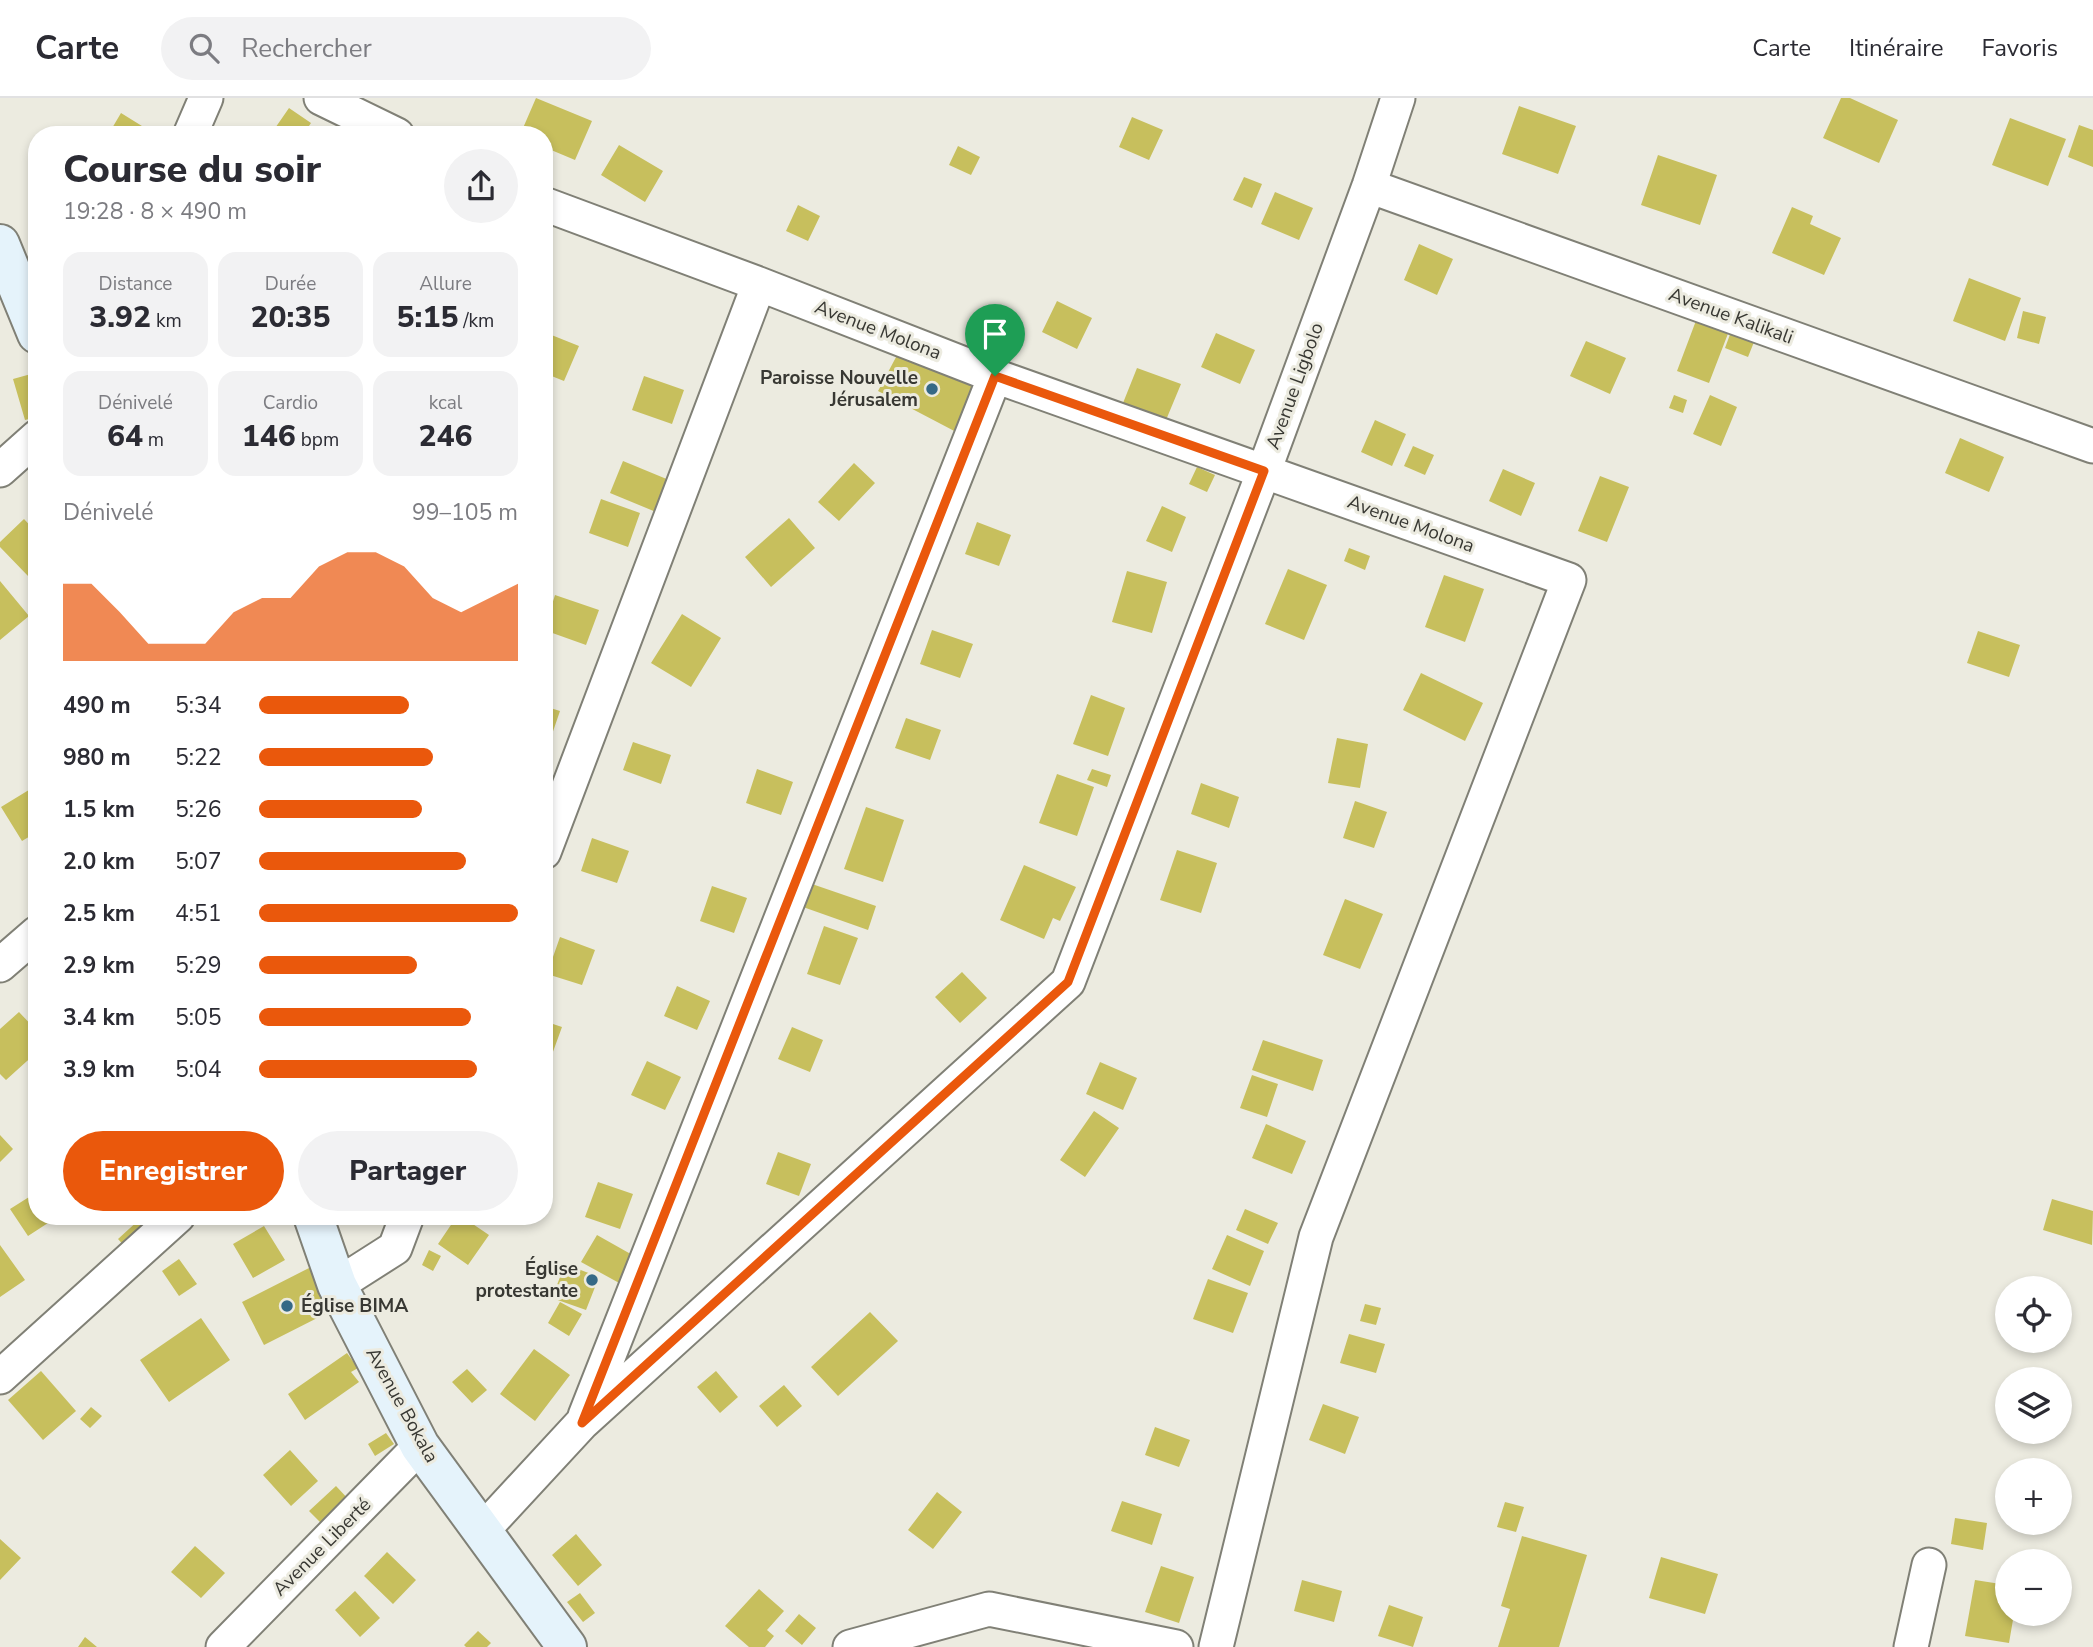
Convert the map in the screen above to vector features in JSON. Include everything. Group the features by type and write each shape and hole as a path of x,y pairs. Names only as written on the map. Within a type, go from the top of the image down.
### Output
{"street":[{"path":"194,126 206,98"},
{"path":"321,98 379,126"},
{"name":"Avenue Ligbolo","path":"483,1530 582,1423 1068,982 1264,471 1398,98"},
{"name":"Avenue Kalikali","path":"1368,186 2093,446"},
{"name":"Avenue Molona","path":"553,207 995,376 1569,580 1316,1237 1216,1647"},
{"path":"0,244 28,312"},
{"path":"553,828 759,284"},
{"path":"582,1423 995,376"},
{"path":"0,470 28,445"},
{"path":"0,965 28,941"},
{"path":"0,1377 168,1225"},
{"name":"Avenue Bokala","path":"316,1225 337,1285 420,1446 567,1647"},
{"path":"337,1285 395,1248 404,1225"},
{"name":"Avenue Liberté","path":"223,1647 420,1446"},
{"path":"1911,1647 1929,1565"},
{"path":"850,1647 989,1609 1176,1647"}],"building":[{"path":"536,98 592,121 575,160 553,151 553,126 524,126"},
{"path":"1841,98 1850,98 1898,120 1879,163 1823,138"},
{"path":"1519,106 1576,126 1558,174 1502,154"},
{"path":"289,108 311,123 309,126 277,126"},
{"path":"121,113 142,126 113,126"},
{"path":"1132,117 1163,130 1149,160 1119,147"},
{"path":"2010,118 2066,139 2048,186 1992,165"},
{"path":"2079,125 2093,130 2093,167 2068,157"},
{"path":"619,145 663,171 645,202 601,175"},
{"path":"958,146 980,157 971,175 949,165"},
{"path":"1658,155 1717,175 1700,225 1641,205"},
{"path":"1244,177 1262,184 1252,208 1233,200"},
{"path":"1275,192 1313,208 1299,240 1261,224"},
{"path":"798,205 820,216 808,241 786,231"},
{"path":"1792,207 1813,216 1810,224 1841,238 1824,275 1772,253"},
{"path":"1419,244 1453,259 1437,295 1404,280"},
{"path":"1969,278 2021,298 2005,341 1953,321"},
{"path":"1057,301 1092,318 1077,349 1042,332"},
{"path":"2023,311 2046,317 2039,344 2017,338"},
{"path":"1697,318 1729,331 1709,383 1677,371"},
{"path":"1732,329 1756,337 1748,357 1725,348"},
{"path":"1216,333 1255,350 1240,384 1201,367"},
{"path":"553,336 579,346 564,381 553,377"},
{"path":"1586,341 1626,358 1610,394 1570,376"},
{"name":"Paroisse Nouvelle Jérusalem","path":"903,344 986,386 960,434 878,391"},
{"path":"1137,368 1181,384 1166,420 1123,403"},
{"path":"28,375 28,419 25,420 13,379"},
{"path":"644,376 684,390 672,424 632,410"},
{"path":"1674,395 1687,400 1683,413 1669,408"},
{"path":"1710,395 1737,407 1721,446 1693,434"},
{"path":"1375,420 1406,434 1392,466 1361,452"},
{"path":"1960,438 2004,457 1989,492 1945,473"},
{"path":"1413,446 1434,455 1425,475 1404,466"},
{"path":"623,461 669,480 656,512 610,493"},
{"path":"854,463 875,483 839,521 818,502"},
{"path":"1197,467 1215,475 1207,492 1189,484"},
{"path":"1503,469 1535,483 1521,516 1489,501"},
{"path":"1600,476 1629,487 1607,542 1578,531"},
{"path":"601,499 640,513 628,547 589,533"},
{"path":"1162,506 1186,517 1172,552 1146,541"},
{"path":"789,518 815,548 771,587 745,557"},
{"path":"24,519 28,523 28,576 0,547 0,542"},
{"path":"977,522 1011,535 999,566 965,554"},
{"path":"1349,548 1370,556 1365,570 1344,561"},
{"path":"1288,569 1327,585 1304,640 1265,624"},
{"path":"1127,571 1167,582 1152,633 1112,622"},
{"path":"1444,575 1484,589 1465,642 1425,627"},
{"path":"0,581 28,617 0,640"},
{"path":"555,595 599,610 586,645 553,633"},
{"path":"682,614 721,638 691,687 651,663"},
{"path":"932,630 973,644 960,678 920,664"},
{"path":"1978,631 2020,645 2009,677 1967,663"},
{"path":"1421,673 1483,703 1465,741 1403,710"},
{"path":"1091,695 1125,708 1108,756 1073,744"},
{"path":"553,709 560,711 553,731"},
{"path":"906,718 941,730 930,760 895,748"},
{"path":"1337,738 1368,744 1360,788 1328,783"},
{"path":"633,742 671,755 661,784 623,770"},
{"path":"757,769 793,782 781,815 746,803"},
{"path":"1092,769 1111,775 1107,787 1087,780"},
{"path":"1057,774 1094,787 1077,836 1039,823"},
{"path":"1201,783 1239,797 1229,828 1191,814"},
{"path":"28,790 28,837 22,841 1,807"},
{"path":"1355,801 1387,812 1374,848 1343,838"},
{"path":"866,807 904,820 883,882 844,869"},
{"path":"592,838 629,851 617,883 581,871"},
{"path":"1177,850 1217,863 1201,913 1160,900"},
{"path":"1024,865 1076,887 1060,921 1053,918 1044,939 1000,920"},
{"path":"812,884 876,906 868,930 803,907"},
{"path":"712,886 747,898 734,933 700,921"},
{"path":"1345,899 1383,914 1360,969 1323,955"},
{"path":"824,926 858,938 840,985 807,974"},
{"path":"560,937 595,950 582,985 553,976 553,957"},
{"path":"962,972 987,998 960,1023 935,997"},
{"path":"677,986 710,1001 697,1030 664,1016"},
{"path":"19,1012 28,1022 28,1060 6,1080 0,1074 0,1029"},
{"path":"553,1024 562,1027 553,1052"},
{"path":"792,1027 823,1040 810,1072 778,1059"},
{"path":"1263,1040 1323,1060 1313,1091 1252,1070"},
{"path":"647,1061 681,1077 665,1110 631,1095"},
{"path":"1100,1062 1137,1078 1123,1110 1086,1094"},
{"path":"1252,1075 1278,1084 1267,1117 1240,1108"},
{"path":"1094,1111 1119,1128 1085,1177 1060,1160"},
{"path":"1266,1124 1306,1141 1292,1174 1252,1158"},
{"path":"0,1135 13,1149 0,1162"},
{"path":"778,1152 811,1164 799,1196 766,1184"},
{"path":"598,1182 633,1194 620,1229 585,1217"},
{"path":"28,1198 28,1225 45,1225 28,1236 10,1209"},
{"path":"2052,1199 2093,1211 2092,1245 2043,1230"},
{"path":"1245,1209 1278,1223 1268,1244 1236,1230"},
{"path":"133,1225 148,1225 153,1230 129,1251 118,1239"},
{"path":"451,1225 474,1225 489,1235 468,1265 438,1244"},
{"path":"264,1226 285,1260 253,1278 233,1244"},
{"path":"597,1235 636,1257 621,1284 581,1262"},
{"path":"1227,1235 1264,1251 1250,1286 1212,1269"},
{"path":"0,1245 25,1280 0,1297"},
{"path":"429,1250 441,1256 433,1271 422,1265"},
{"path":"179,1259 197,1284 179,1296 162,1271"},
{"path":"565,1264 599,1277 586,1310 552,1298"},
{"name":"Église BIMA","path":"311,1267 333,1310 264,1345 242,1302"},
{"path":"1208,1279 1248,1293 1233,1333 1193,1319"},
{"path":"560,1302 582,1314 569,1336 548,1323"},
{"path":"1365,1304 1381,1308 1376,1325 1360,1321"},
{"path":"870,1312 898,1341 838,1396 811,1367"},
{"path":"201,1318 230,1360 169,1402 140,1360"},
{"path":"1349,1334 1385,1344 1376,1373 1340,1363"},
{"path":"534,1349 570,1375 535,1421 500,1394"},
{"path":"347,1353 358,1368 351,1372 359,1382 305,1420 288,1394"},
{"path":"467,1369 487,1390 472,1403 452,1382"},
{"path":"41,1371 76,1411 43,1440 8,1400"},
{"path":"716,1371 738,1397 720,1413 697,1387"},
{"path":"784,1385 802,1406 777,1427 759,1406"},
{"path":"1323,1404 1359,1417 1345,1454 1309,1440"},
{"path":"91,1407 102,1416 90,1428 80,1419"},
{"path":"1155,1427 1190,1440 1179,1467 1145,1455"},
{"path":"386,1433 394,1444 375,1456 368,1444"},
{"path":"290,1450 318,1481 291,1506 263,1475"},
{"path":"336,1486 351,1502 325,1527 309,1511"},
{"path":"937,1492 962,1512 933,1549 908,1530"},
{"path":"1122,1501 1162,1514 1152,1545 1111,1531"},
{"path":"1505,1502 1524,1507 1516,1532 1497,1527"},
{"path":"1955,1518 1987,1523 1983,1550 1951,1544"},
{"path":"576,1534 602,1565 578,1586 552,1555"},
{"path":"1522,1536 1587,1555 1559,1647 1498,1647 1510,1609 1501,1606"},
{"path":"0,1539 21,1558 0,1580"},
{"path":"195,1546 225,1573 201,1598 171,1572"},
{"path":"387,1552 416,1580 393,1604 364,1576"},
{"path":"1661,1557 1718,1574 1705,1614 1649,1598"},
{"path":"1161,1566 1194,1577 1179,1623 1145,1612"},
{"path":"1302,1580 1342,1591 1334,1622 1294,1611"},
{"path":"1975,1580 1995,1583 1995,1626 2012,1626 2009,1643 1965,1636"},
{"path":"759,1589 784,1611 767,1630 774,1636 765,1647 749,1647 725,1626"},
{"path":"355,1591 380,1618 360,1637 335,1610"},
{"path":"580,1593 595,1613 583,1622 567,1602"},
{"path":"1389,1605 1423,1617 1413,1647 1378,1636"},
{"path":"799,1614 816,1628 802,1645 785,1631"},
{"path":"478,1631 491,1643 487,1647 466,1647 464,1645"},
{"path":"85,1637 97,1647 78,1647"}],"place":[{"name":"Paroisse Nouvelle Jérusalem","path":"932,389"},
{"name":"Église protestante","path":"592,1280"},
{"name":"Église BIMA","path":"287,1306"}],"route":[{"path":"995,376 1264,471 1068,982 582,1423 995,376"}]}
